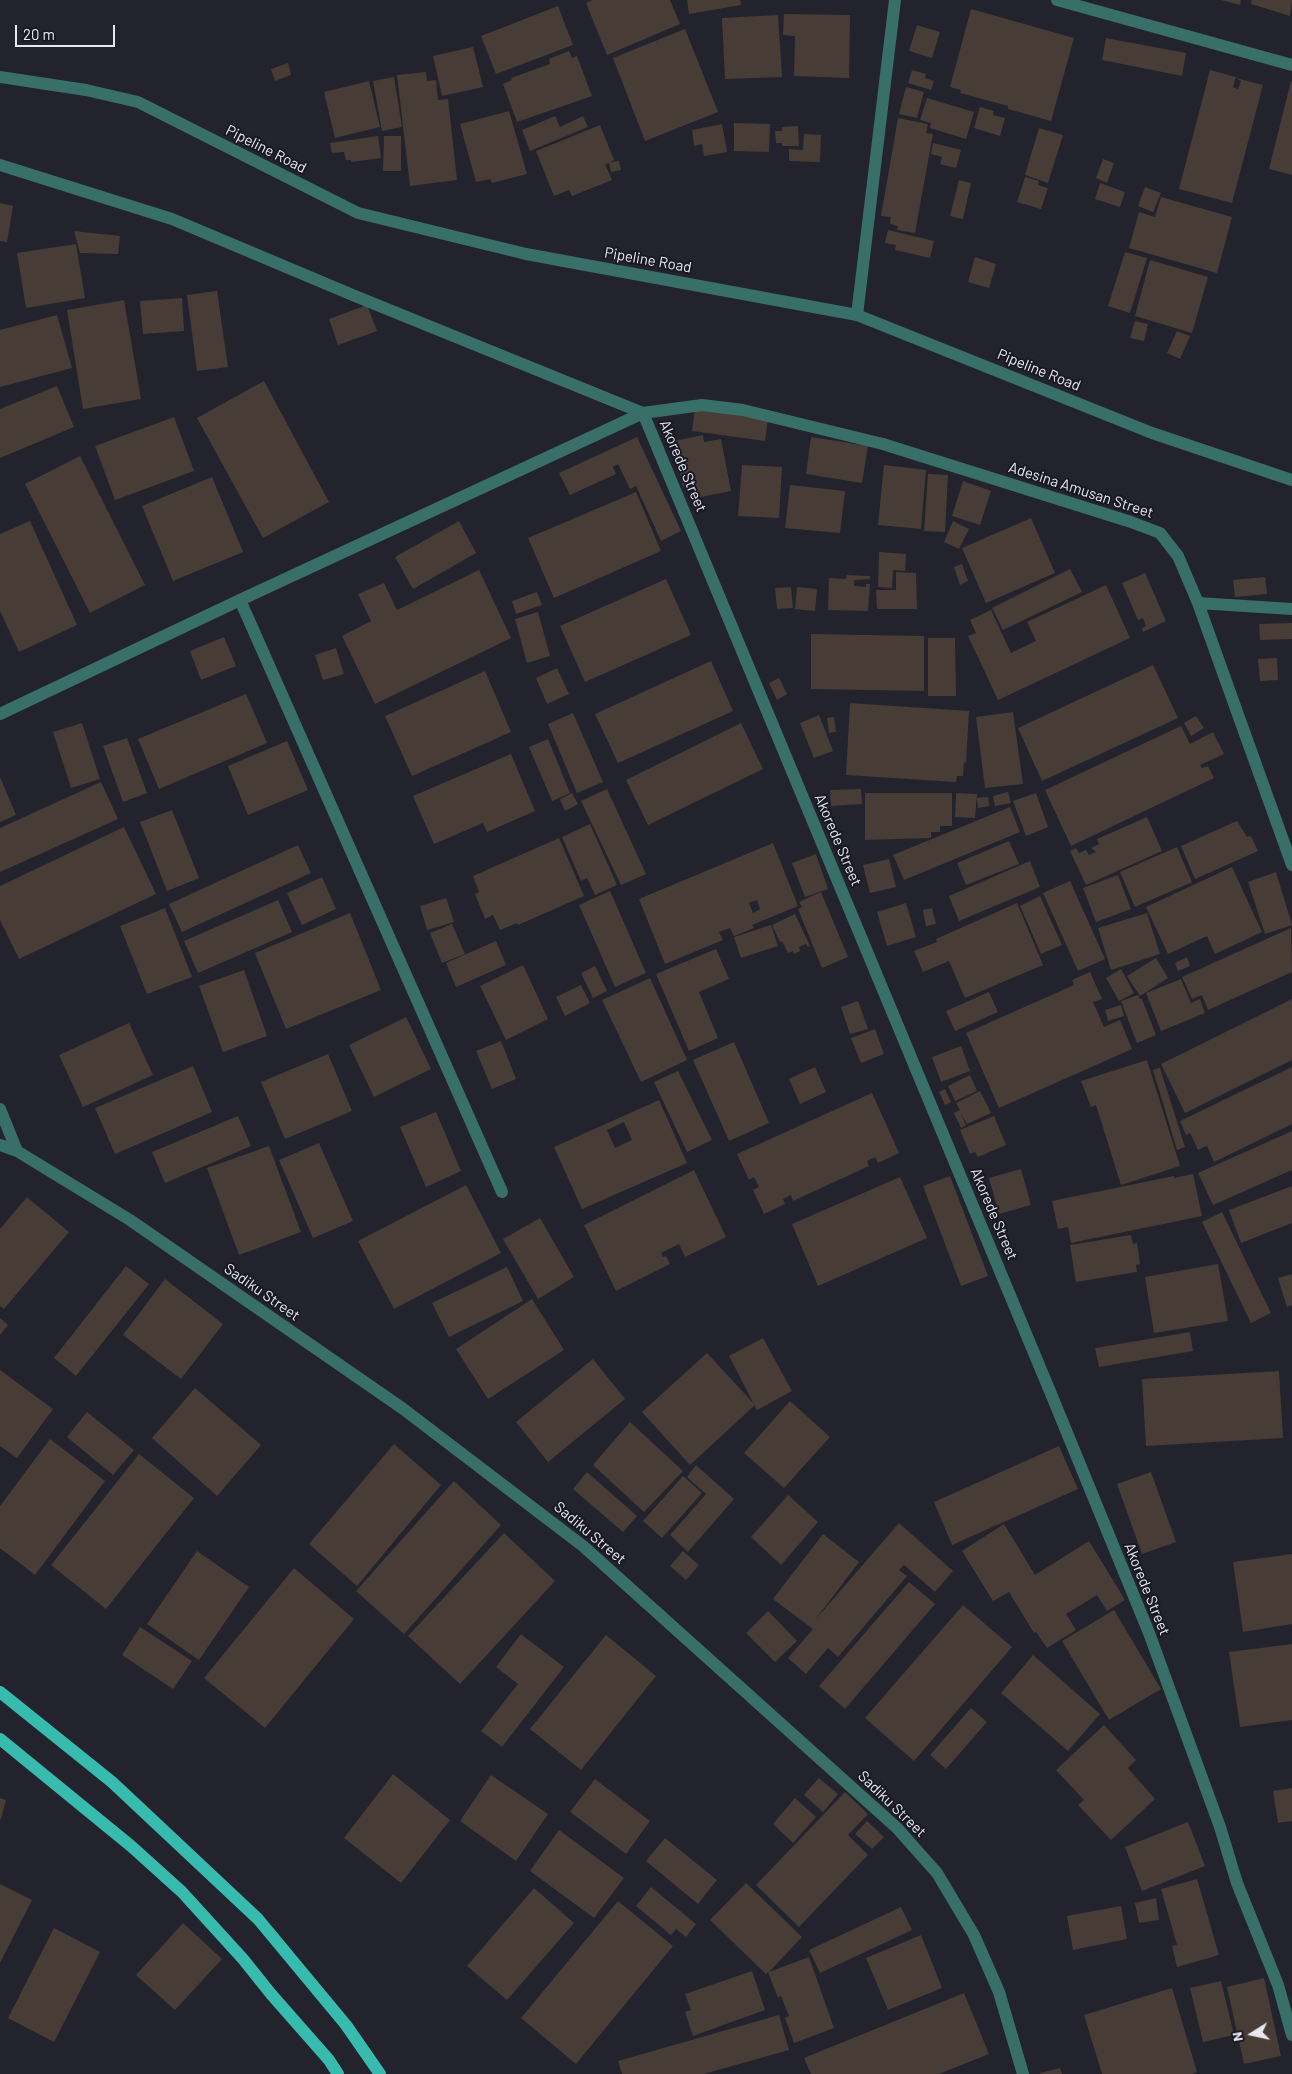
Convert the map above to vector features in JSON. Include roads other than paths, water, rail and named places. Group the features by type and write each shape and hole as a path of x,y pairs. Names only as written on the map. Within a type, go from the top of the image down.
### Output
{"main road":[{"path":"0,1692 112,1782 258,1919 346,2025 380,2074"},
{"path":"0,1739 131,1846 182,1892 244,1959 271,1994 329,2060 338,2074"}],"street":[{"path":"857,315 894,0"},
{"path":"1057,0 1292,65"},
{"name":"Pipeline Road","path":"0,77 86,90 138,102 358,213 526,254 857,315 1152,433 1292,480"},
{"path":"0,165 172,219 354,296 643,413"},
{"name":"Adesina Amusan Street","path":"643,413 702,405 743,410 883,444 1131,522 1160,533 1178,556 1198,603 1292,865"},
{"path":"0,714 643,413"},
{"name":"Akorede Street","path":"643,413 1149,1633 1220,1827 1237,1883 1278,1985 1292,2035"},
{"path":"240,600 502,1192"},
{"path":"1198,603 1292,609"},
{"path":"0,1109 17,1151"},
{"name":"Sadiku Street","path":"0,1145 17,1151 130,1220 402,1408 583,1546 896,1828 937,1873 974,1935 999,1992 1023,2074"}]}
